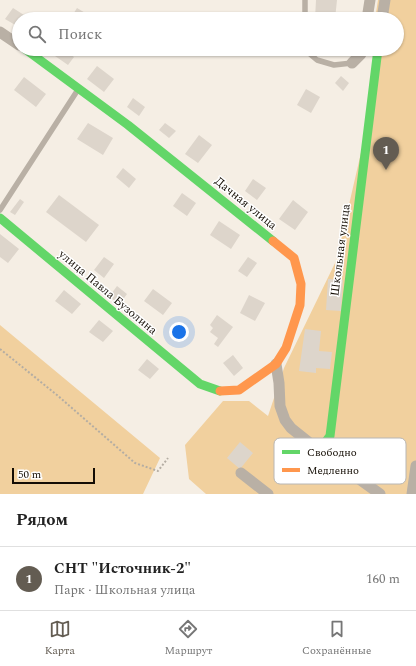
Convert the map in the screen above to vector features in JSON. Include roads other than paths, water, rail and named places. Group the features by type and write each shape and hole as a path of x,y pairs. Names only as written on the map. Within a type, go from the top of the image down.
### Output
{"street":[{"path":"368,12 370,0"},
{"path":"383,12 385,0"},
{"path":"0,32 12,40"},
{"name":"Дачная улица","path":"35,56 154,144 294,258 301,284 300,305 286,348 276,364 239,390 218,391 200,384"},
{"path":"352,63 359,56"},
{"name":"Школьная улица","path":"328,438 330,436 377,56"},
{"name":"улица Павла Бузолина","path":"0,218 200,384"},
{"path":"276,364 280,406 285,420 291,428 304,438"},
{"path":"412,494 416,466"},
{"path":"241,474 268,494"},
{"path":"366,484 380,494"}],"lane":[{"path":"305,12 306,0"},
{"path":"312,56 317,60 334,65 352,63"},
{"path":"0,210 80,88"}],"place":[{"name":"СНТ \"Источник-2\"","path":"386,170"}]}
